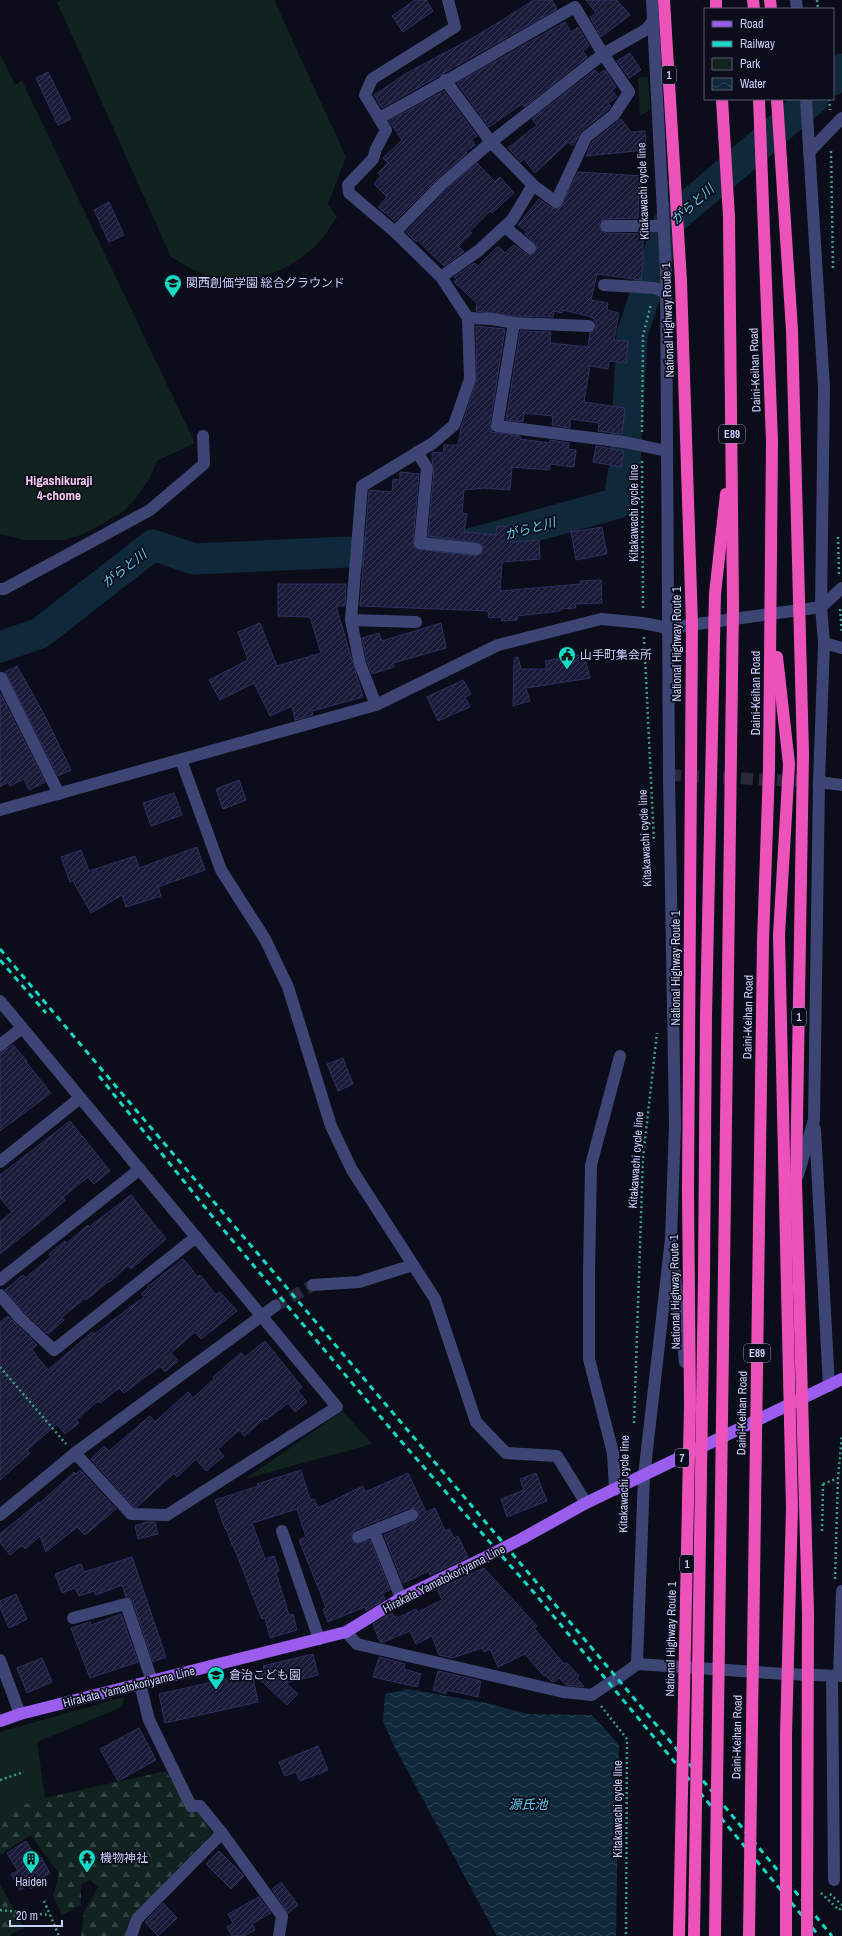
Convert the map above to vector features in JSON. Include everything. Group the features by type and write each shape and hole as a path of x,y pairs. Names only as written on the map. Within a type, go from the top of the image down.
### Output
{"highway":[{"name":"National Highway Route 1","path":"664,0 681,281 692,625 688,1192 690,1405 679,1936"},
{"name":"Daini-Keihan Road","path":"715,1936 732,754 732,440 729,218 722,100"},
{"name":"Daini-Keihan Road","path":"749,1936 762,996 769,769 772,441 759,100"},
{"name":"1","path":"777,100 792,330 803,754 796,1182 808,1613 807,1936"},
{"path":"694,1936 704,1276 706,1008 715,594 732,440"},
{"path":"771,602 789,764 779,935 792,1508 786,1735 786,1936"}],"main road":[{"name":"Hirakata Yamatokoriyama Line","path":"0,1722 20,1714 346,1632 401,1598 523,1538 586,1503 842,1380"}],"street":[{"path":"376,705 360,664 351,620 362,486 433,443 454,425 470,379 468,318 442,277 395,232 349,193 348,185 373,159 376,149 386,130 365,95 372,79 455,27 448,0"},
{"path":"637,1664 644,1476 671,1239 676,1125 668,628 666,292 652,0"},
{"path":"379,118 574,3 603,54 629,92 614,115 586,137 556,202 533,185 491,142 445,80"},
{"path":"395,232 442,184 491,142 603,54 648,29 653,20"},
{"path":"806,100 824,388 821,607 824,643 819,782 814,1120 829,1386"},
{"path":"809,152 842,118"},
{"path":"442,277 478,251 512,220 533,185"},
{"path":"606,226 664,226"},
{"path":"505,227 530,248"},
{"path":"604,285 654,288 666,292"},
{"path":"468,318 492,319 514,323 589,326"},
{"path":"514,323 498,426 624,442 667,451"},
{"path":"0,589 4,589 150,510 204,464 203,436"},
{"path":"417,452 427,468 420,543 476,549"},
{"path":"0,810 376,705 498,645 601,619 643,622 668,628 821,607 842,588"},
{"path":"351,620 416,622"},
{"path":"824,643 842,648"},
{"path":"1,678 59,794"},
{"path":"181,760 221,870 265,939 288,987 331,1126 352,1170 435,1298 476,1422 506,1453 557,1456 586,1503"},
{"path":"819,782 842,785"},
{"path":"0,1001 337,1407 167,1515 130,1514 75,1453"},
{"path":"0,1045 22,1028"},
{"path":"615,1490 613,1453 589,1359 589,1274 591,1166 620,1056"},
{"path":"0,1162 80,1098"},
{"path":"796,1182 814,1120"},
{"path":"0,1280 140,1169"},
{"path":"0,1295 20,1318 54,1350 196,1237"},
{"path":"671,1239 690,1405"},
{"path":"313,1285 358,1282 413,1265"},
{"path":"0,1515 75,1453 275,1306"},
{"path":"785,1674 787,1406"},
{"path":"358,1537 412,1515"},
{"path":"282,1531 319,1639"},
{"path":"374,1531 401,1598"},
{"path":"834,1880 838,1676 842,1591"},
{"path":"72,1618 126,1604 152,1681"},
{"path":"346,1632 358,1644 563,1692 592,1695 608,1683 624,1675 637,1664 838,1676"},
{"path":"0,1660 20,1714"},
{"path":"140,1684 149,1720 191,1806 200,1806 222,1833 282,1916 279,1936"},
{"path":"131,1936 137,1918 222,1833"}],"path":[{"name":"Kitakawachi cycle line","path":"654,288 643,336 642,446 643,622 654,843"},
{"name":"Kitakawachi cycle line","path":"634,1427 643,1158 657,1042 657,1026"},
{"path":"0,1367 75,1453"},
{"path":"823,1484 838,1478 842,1435"},
{"name":"Kitakawachi cycle line","path":"592,1695 628,1739 626,1936"},
{"path":"0,1780 24,1772"},
{"path":"817,1890 839,1910 842,1907"},
{"path":"44,1902 59,1936"},
{"path":"0,1910 50,1915"}],"green space":[{"path":"61,0 274,0 346,157 328,204 337,217 319,242 308,252 285,267 273,273 247,279 218,278 205,275 171,257 57,2"},
{"path":"0,54 15,85 22,81 195,443 157,461 149,479 136,498 124,511 84,534 63,540 25,540 0,534"},
{"path":"648,77 650,110 640,116 638,78"},
{"path":"343,1411 372,1444 245,1479"},
{"path":"124,1697 122,1707 37,1742 45,1798 0,1812 0,1732"},
{"name":"機物神社","path":"166,1771 190,1811 201,1814 212,1833 134,1914 125,1936 81,1936 84,1912 98,1887 90,1879 81,1885 81,1905 62,1915 53,1896 59,1874 31,1835 0,1855 0,1812 45,1798"},
{"path":"0,1884 24,1928 11,1934 11,1936 0,1936"}],"water":[{"name":"源氏池","path":"408,1689 487,1703 528,1714 592,1715 619,1745 616,1936 497,1936 394,1746 383,1721 385,1694"}],"building":[{"path":"415,0 426,0 433,11 403,32 392,16"},
{"path":"534,0 552,0 557,9 382,108 374,95 407,73 478,35"},
{"path":"586,0 617,0 630,15 601,37 590,17 596,13"},
{"path":"565,22 571,32 578,27 589,46 583,51 587,57 524,107 522,104 489,127 457,83"},
{"path":"630,53 641,70 629,78 617,61"},
{"path":"595,70 598,74 605,70 616,87 612,90 617,97 608,103 611,106 608,110 581,131 573,146 568,142 535,173 524,159 521,162 508,148 537,125 532,119"},
{"path":"48,72 71,119 58,125 36,78"},
{"path":"444,91 477,136 472,139 475,145 466,151 467,153 437,179 395,221 378,207 387,197 374,184 381,176 378,173 388,163 383,158 402,140 389,121"},
{"path":"621,119 631,132 645,131 646,150 586,156 592,142"},
{"path":"477,163 495,182 500,177 514,193 492,213 490,211 470,231 472,233 458,246 464,252 444,266 417,240 416,242 406,232 447,189"},
{"path":"578,172 643,176 642,191 639,191 638,218 606,219 600,222 599,226 600,230 606,233 643,234 643,264 641,280 597,274 591,300 608,303 607,310 619,313 614,340 628,341 626,363 609,361 608,369 590,366 584,402 625,408 622,434 598,431 599,423 570,419 570,428 552,425 553,416 524,413 523,422 506,420 520,331 551,332 550,343 588,347 590,333 596,330 596,323 592,317 563,310 562,313 554,311 553,317 515,316 476,311 477,303 454,282 457,279 454,277 474,263 478,266 498,246 505,253 514,245 528,255 535,253 537,245 525,234 527,232 518,225 539,199 552,208 560,208"},
{"path":"109,202 124,235 109,242 94,210"},
{"path":"476,326 505,329 490,425 492,432 520,436 520,439 550,443 550,440 569,443 568,449 576,450 574,467 550,464 549,470 512,467 510,490 484,488 464,490 462,513 467,514 464,532 496,535 497,526 511,527 510,542 539,540 540,559 502,562 500,591 581,584 580,581 601,580 602,603 575,604 576,608 517,616 517,620 502,621 501,617 489,618 488,611 360,606 369,490 392,492 393,479 400,480 400,472 419,474 413,542 415,549 475,556 482,553 483,546 477,542 428,536 434,469 432,452 443,453 444,445 458,445 461,428 477,379"},
{"path":"596,446 624,451 621,467 593,462"},
{"path":"602,527 607,554 576,560 571,531"},
{"path":"278,584 346,584 345,606 336,606 363,697 312,711 313,715 295,720 292,706 270,716 254,683 220,700 209,680 248,660 238,632 260,623 277,666 321,653 310,617 278,616"},
{"path":"441,623 446,648 393,663 394,667 372,674 367,662 362,638 379,633 382,641"},
{"path":"584,654 590,678 526,688 530,701 513,706 514,658 518,657 521,669 547,669 545,661"},
{"path":"17,666 45,716 71,770 58,776 5,672"},
{"path":"463,680 471,694 465,697 470,707 438,721 427,697"},
{"path":"0,693 45,782 29,790 24,779 10,786 8,782 0,787"},
{"path":"239,780 246,800 223,809 216,789"},
{"path":"174,793 182,815 151,826 143,803"},
{"path":"197,847 205,870 158,887 161,896 126,907 122,895 91,913 73,881 70,882 61,857 81,850 89,871 135,856 139,868"},
{"path":"13,1045 51,1093 0,1131 0,1052"},
{"path":"343,1058 353,1084 338,1091 327,1064"},
{"path":"70,1121 110,1171 94,1184 88,1177 63,1197 65,1200 45,1218 0,1254 0,1222 12,1212 0,1198 0,1175"},
{"path":"131,1195 166,1239 131,1269 128,1265 110,1282 109,1281 86,1300 85,1298 61,1318 64,1320 48,1334 25,1313 5,1290 23,1275 25,1278 51,1257 49,1254 65,1241 67,1243 88,1225 89,1227"},
{"path":"183,1259 198,1277 200,1275 216,1295 220,1292 237,1311 201,1339 195,1332 171,1353 178,1361 165,1372 160,1366 124,1393 119,1388 100,1403 98,1401 76,1420 79,1423 65,1434 57,1424 27,1450 30,1453 0,1480 0,1322 8,1316 37,1345 32,1350 48,1370 92,1332 94,1334 144,1297 141,1294 148,1288 147,1287"},
{"path":"265,1341 302,1387 298,1391 307,1402 295,1412 288,1403 266,1420 265,1418 244,1436 239,1430 218,1449 224,1456 206,1471 196,1459 177,1477 174,1473 137,1507 134,1507 91,1459 104,1446 109,1451 150,1416 155,1422 188,1392 193,1398 214,1379 213,1377 241,1353 245,1357"},
{"path":"80,1470 116,1509 85,1535 77,1527 46,1552 40,1536 25,1549 22,1545 10,1555 0,1542 0,1534 39,1502 40,1503 74,1472 76,1474"},
{"path":"301,1470 310,1500 314,1499 318,1508 363,1486 365,1492 408,1473 426,1512 435,1508 445,1531 449,1529 454,1538 458,1536 468,1557 430,1575 429,1571 403,1583 384,1535 418,1520 419,1516 417,1509 409,1508 355,1530 351,1536 351,1540 357,1544 370,1540 390,1590 382,1593 385,1599 366,1611 365,1607 328,1622 323,1609 326,1608 299,1540 306,1537 297,1509 252,1523 265,1559 274,1556 279,1571 276,1573 289,1615 293,1614 297,1630 270,1638 265,1618 262,1619 226,1528 225,1529 215,1500 258,1486 257,1484"},
{"path":"536,1473 547,1501 507,1517 501,1499 524,1490 520,1479"},
{"path":"147,1522 155,1522 158,1534 138,1539 135,1526"},
{"path":"132,1557 166,1657 153,1662 133,1602 126,1597 122,1585 96,1595 94,1591 79,1596 75,1588 62,1593 55,1574 81,1564 84,1572"},
{"path":"484,1568 537,1626 534,1628 564,1664 566,1662 579,1676 577,1678 584,1687 566,1685 559,1678 554,1682 551,1681 545,1675 544,1676 525,1654 498,1667 490,1649 484,1652 482,1648 452,1658 439,1655 432,1636 416,1644 410,1631 380,1642 373,1624 392,1613 394,1617 396,1616 397,1618 416,1609 418,1612 442,1600 437,1589"},
{"path":"16,1594 27,1619 9,1628 0,1607 0,1601"},
{"path":"121,1614 138,1662 90,1678 71,1628 90,1622 91,1625"},
{"path":"313,1654 318,1675 286,1683 298,1694 287,1705 253,1673 264,1671 263,1666"},
{"path":"379,1657 405,1664 404,1669 421,1674 417,1687 373,1677"},
{"path":"42,1658 52,1682 27,1693 17,1668"},
{"path":"438,1671 481,1681 478,1697 447,1690 446,1694 433,1690"},
{"path":"252,1673 258,1702 165,1723 159,1694"},
{"path":"139,1728 156,1760 118,1781 100,1749"},
{"path":"318,1746 328,1770 300,1781 296,1772 285,1776 279,1762"},
{"name":"Haiden","path":"26,1841 37,1859 41,1857 50,1873 44,1876 46,1880 30,1889 28,1885 20,1890 11,1874 18,1871 7,1853"},
{"path":"219,1851 244,1876 231,1889 206,1864"},
{"path":"281,1882 298,1905 288,1913 272,1889"},
{"path":"259,1897 271,1913 252,1924 255,1930 244,1936 232,1936 227,1927 233,1923 228,1914"},
{"path":"163,1903 177,1918 158,1936 145,1922"}],"waterway":[{"name":"がらと川","path":"834,79 842,69"},
{"name":"がらと川","path":"0,647 40,633 153,545 194,559 459,547 618,503 625,464 632,335 669,222 812,100"}],"tunnel":[{"path":"669,775 819,782"},
{"path":"275,1306 313,1285"}],"railway":[{"path":"0,949 521,1565 832,1936"},
{"path":"0,960 46,1013"},
{"path":"99,1076 212,1216 400,1440 531,1589 819,1936"}],"place":[{"name":"関西創価学園 総合グラウンド","path":"173,298"},
{"name":"山手町集会所","path":"567,670"},
{"name":"倉治こども園","path":"216,1690"},
{"name":"機物神社","path":"87,1873"},
{"name":"Haiden","path":"31,1874"}],"district":[{"name":"Higashikuraji 4-chome","path":"59,488"}]}
